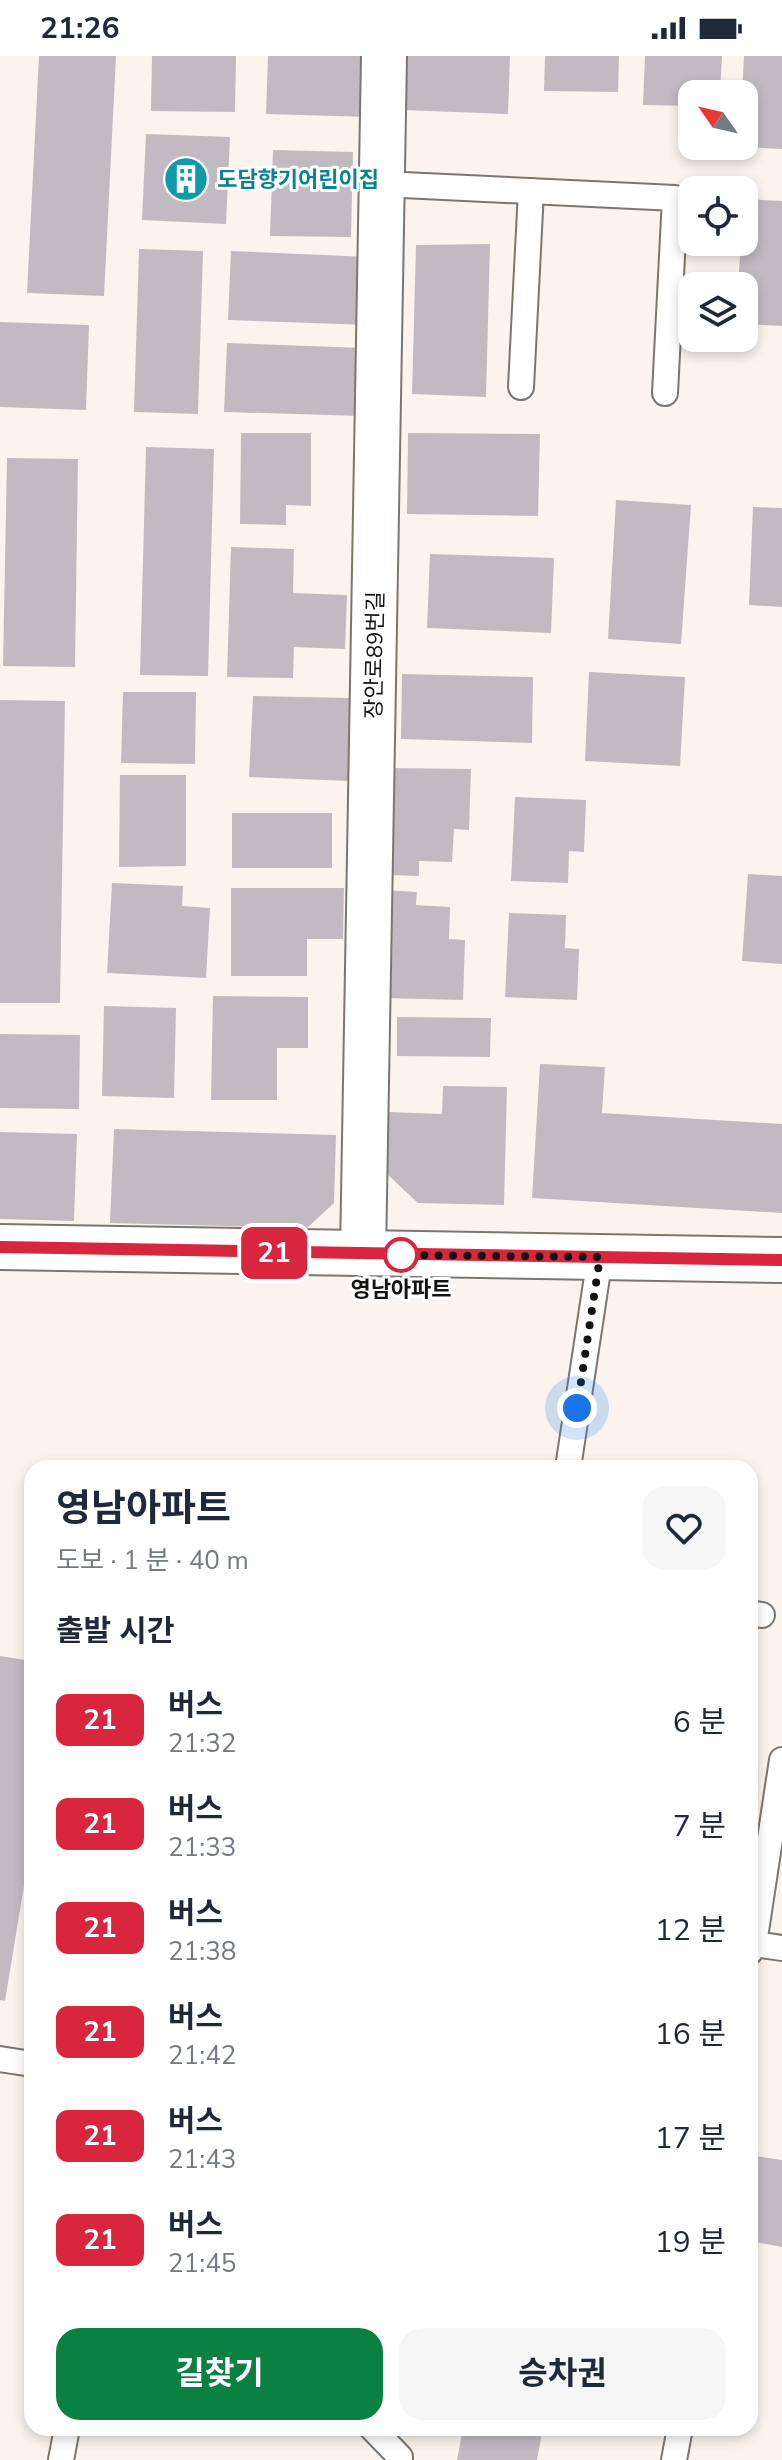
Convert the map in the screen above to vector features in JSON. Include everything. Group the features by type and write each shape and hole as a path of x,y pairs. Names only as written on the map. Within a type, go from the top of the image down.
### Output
{"street":[{"name":"장안로89번길","path":"363,1254 384,56"},
{"path":"0,1247 782,1260"}],"lane":[{"path":"382,184 675,198 665,393"},
{"path":"521,387 531,191"},
{"path":"569,1460 600,1257"},
{"path":"758,1910 782,1760"},
{"path":"758,1948 782,1948"},
{"path":"0,2059 24,2063"},
{"path":"61,2460 66,2436"},
{"path":"380,2436 400,2460"},
{"path":"674,2460 678,2436"}],"building":[{"path":"39,56 116,56 104,296 27,293"},
{"path":"152,56 236,56 235,112 151,111"},
{"path":"268,56 371,56 369,117 266,114"},
{"path":"404,56 510,56 508,114 402,110"},
{"path":"545,56 619,56 618,92 544,91"},
{"path":"645,56 722,56 721,80 678,80 678,106 643,105"},
{"path":"744,56 782,56 782,149 758,148 758,80 743,80"},
{"name":"도담향기어린이집","path":"146,134 230,137 226,224 142,220"},
{"path":"273,150 353,152 351,237 270,236"},
{"path":"758,200 782,201 782,326 758,325 758,272 739,272 740,256 758,256"},
{"path":"490,244 486,397 412,394 416,245"},
{"path":"139,249 203,251 198,414 134,412"},
{"path":"231,251 369,257 367,325 228,320"},
{"path":"0,322 89,325 86,410 0,407"},
{"path":"227,343 364,348 362,416 224,412"},
{"path":"241,433 311,433 311,506 286,505 286,525 240,524"},
{"path":"408,433 540,434 538,516 407,514"},
{"path":"146,447 214,449 208,676 140,675"},
{"path":"7,458 78,459 75,667 3,666"},
{"path":"616,500 691,505 681,644 608,639"},
{"path":"753,507 782,508 782,607 749,605"},
{"path":"231,547 294,549 293,593 347,595 345,649 294,647 293,678 227,677"},
{"path":"430,554 554,558 551,633 427,628"},
{"path":"589,672 685,677 680,766 585,761"},
{"path":"402,674 533,677 532,743 401,739"},
{"path":"123,692 196,692 195,764 121,763"},
{"path":"253,696 351,698 348,781 249,777"},
{"path":"0,700 65,701 60,1003 0,1003"},
{"path":"389,768 471,769 469,830 454,829 452,862 419,861 419,876 386,875"},
{"path":"120,775 186,775 186,866 119,867"},
{"path":"515,797 586,800 584,852 569,851 568,883 511,881"},
{"path":"232,813 332,813 332,868 232,868"},
{"path":"748,874 782,876 782,964 742,961"},
{"path":"112,883 183,886 182,906 210,908 206,978 107,973"},
{"path":"231,888 344,888 343,939 307,939 307,976 231,976"},
{"path":"385,890 417,892 416,905 450,907 449,939 465,940 463,1000 382,998"},
{"path":"509,913 566,915 565,948 579,949 577,1000 505,997"},
{"path":"213,996 308,997 308,1048 277,1048 277,1100 211,1100"},
{"path":"104,1006 176,1008 174,1098 102,1096"},
{"path":"397,1017 491,1018 490,1057 397,1056"},
{"path":"0,1034 80,1035 79,1109 0,1108"},
{"path":"540,1064 605,1067 602,1113 782,1124 782,1213 532,1198"},
{"path":"443,1086 507,1087 504,1205 418,1203 387,1174 388,1112 442,1114"},
{"path":"114,1129 336,1135 334,1203 307,1228 110,1223"},
{"path":"0,1132 77,1134 74,1221 0,1219"},
{"path":"0,1656 24,1660 24,1886 5,2001 0,2000"},
{"path":"758,2156 782,2160 782,2247 758,2242"},
{"path":"462,2436 542,2436 537,2460 457,2460"}],"bus line":[{"name":"21","path":"0,1247 782,1260"}],"place":[{"name":"도담향기어린이집","path":"186,179"},
{"name":"영남아파트","path":"401,1255"}],"route":[{"path":"401,1255 391,1255 600,1257 577,1408"}]}
